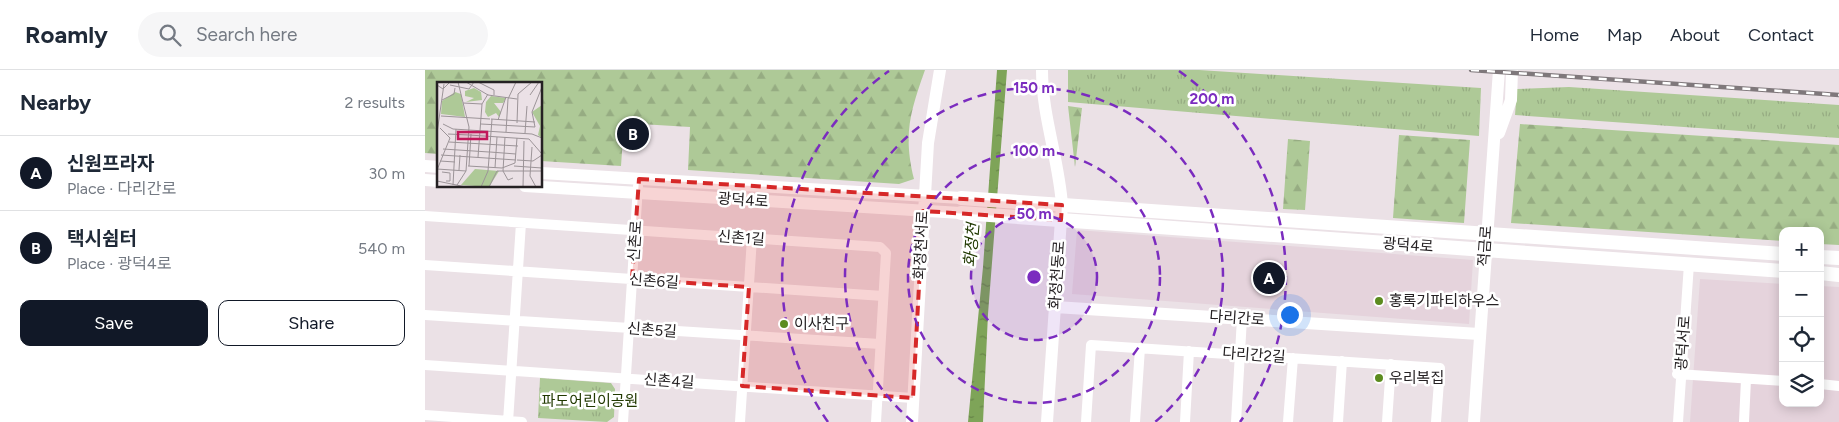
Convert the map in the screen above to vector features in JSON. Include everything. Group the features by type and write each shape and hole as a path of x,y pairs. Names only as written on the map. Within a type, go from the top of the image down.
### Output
{"main road":[{"name":"광덕4로","path":"961,198 1779,254"},
{"name":"광덕4로","path":"961,214 1779,271"},
{"path":"1824,257 1839,258"},
{"path":"1824,273 1839,275"}],"street":[{"name":"화정천서로","path":"912,422 924,196 931,112 940,70"},
{"name":"화정천동로","path":"1042,70 1046,113 1061,184 1062,205 1047,422"},
{"name":"적금로","path":"1474,422 1499,70"},
{"path":"1493,150 1511,100 1512,70"},
{"name":"광덕4로","path":"543,173 961,198"},
{"name":"신촌로","path":"623,422 639,179"},
{"name":"광덕4로","path":"543,187 961,214"},
{"name":"신촌1길","path":"425,216 880,246 885,253 876,422"},
{"path":"508,422 521,223"},
{"path":"739,422 752,238"},
{"name":"광덕서로","path":"1678,422 1679,374 1689,264"},
{"name":"신촌6길","path":"425,265 883,296"},
{"name":"다리간로","path":"1055,307 1479,334"},
{"name":"신촌5길","path":"425,315 745,337 880,344"},
{"path":"1236,422 1242,318"},
{"name":"다리간2길","path":"1086,422 1091,345 1440,368 1436,422"},
{"path":"1135,422 1140,348"},
{"path":"1185,422 1189,351"},
{"path":"1288,422 1293,358"},
{"path":"1338,422 1342,361"},
{"path":"1387,422 1391,364"},
{"name":"신촌4길","path":"425,365 913,398"},
{"path":"1679,374 1779,381"},
{"path":"1744,422 1746,379"},
{"path":"1824,384 1839,386"},
{"path":"425,416 522,422"}],"highlighted area":[{"path":"639,179 1062,205 1061,220 923,211 913,398 742,386 749,287 632,279"}],"shaded area":[{"path":"1077,230 1473,260 1469,324 1072,294"},
{"path":"1700,279 1779,284 1779,407 1824,407 1824,286 1839,287 1839,422 1690,422"}],"green space":[{"path":"425,70 925,70 915,99 910,124 909,149 914,179 899,184 688,170 690,127 624,123 621,166 543,161 543,82 437,82 437,154 425,153"},
{"path":"1068,70 1199,70 1481,88 1479,136 1068,102"},
{"path":"1569,87 1839,105 1839,138 1515,115 1517,89"},
{"path":"1068,106 1082,108 1075,167"},
{"path":"1520,124 1839,145 1839,245 1824,244 1824,227 1779,227 1779,241 1511,223"},
{"path":"1399,135 1470,140 1464,223 1393,218"},
{"path":"1288,139 1310,141 1305,210 1283,209"},
{"name":"파도어린이공원","path":"540,378 611,383 615,389 614,417 607,422 538,418"}],"water":[{"path":"997,70 1007,70 988,314 983,422 968,422 983,267"}],"railway":[{"path":"1471,70 1839,95"}],"place":[{"name":"택시쉼터","path":"633,134"},
{"name":"신원프라자","path":"1269,278"},
{"name":"홍록기파티하우스","path":"1379,301"},
{"name":"이사친구","path":"784,324"},
{"name":"우리복집","path":"1379,378"}],"water label":[{"name":"화정천","path":"971,245"}]}
